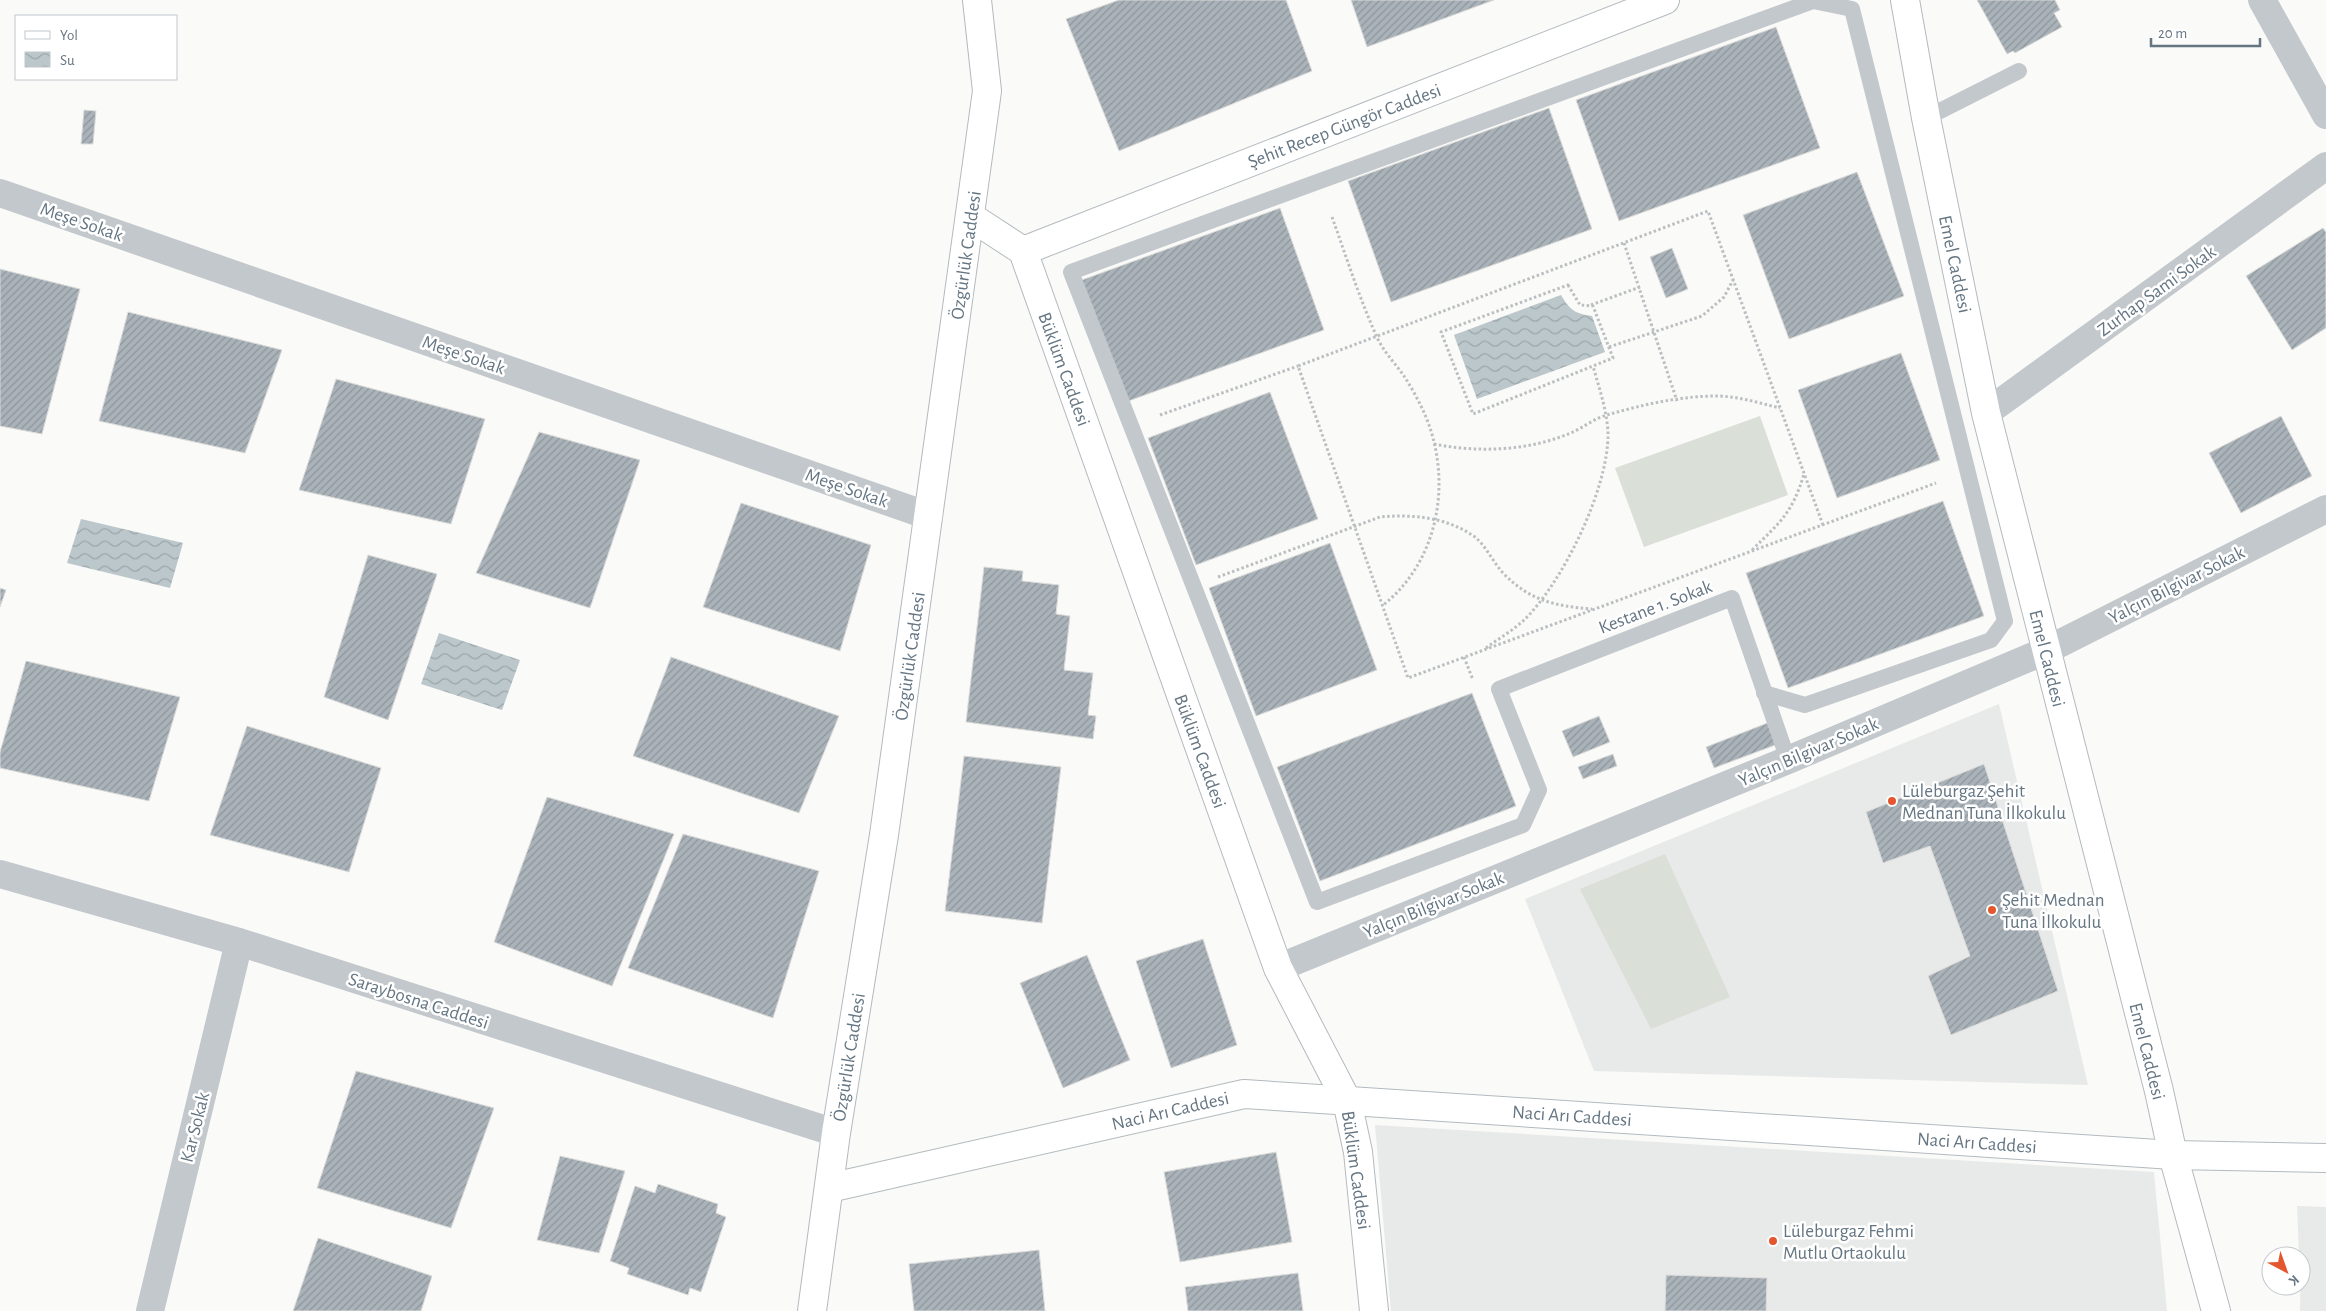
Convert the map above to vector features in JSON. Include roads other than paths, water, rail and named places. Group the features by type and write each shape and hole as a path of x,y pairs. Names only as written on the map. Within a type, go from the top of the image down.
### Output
{"street":[{"name":"Şehit Recep Güngör Caddesi","path":"1023,251 1666,0"},
{"name":"Emel Caddesi","path":"1905,0 1926,118 1986,413 2159,1091 2173,1154 2216,1311"},
{"path":"2262,0 2326,114"},
{"name":"Özgürlük Caddesi","path":"812,1311 836,1133 884,835 971,217 987,91 981,2"},
{"name":"Zurhap Sami Sokak","path":"1986,413 2326,166"},
{"name":"Meşe Sokak","path":"0,193 929,516"},
{"path":"971,217 1023,251"},
{"name":"Büklüm Caddesi","path":"1023,251 1278,968 1348,1101 1358,1152 1374,1311"},
{"name":"Yalçın Bilgivar Sokak","path":"1278,968 1788,760 2045,650 2326,509"},
{"name":"Saraybosna Caddesi","path":"0,874 239,942 836,1133"},
{"name":"Kar Sokak","path":"150,1311 239,942"},
{"name":"Naci Arı Caddesi","path":"829,1188 1244,1094 2173,1154 2326,1158"}],"lane":[{"name":"Kestane 1. Sokak","path":"1813,1 1852,9 2005,621 1991,640 1805,705 1764,693 1732,598 1499,689 1539,790 1523,825 1317,902 1071,272 1813,1"},
{"path":"1926,118 2019,71"},
{"path":"1764,693 1788,760"}],"water":[{"path":"1561,295 1573,310 1592,316 1605,352 1477,399 1454,335"},
{"path":"81,519 183,543 170,588 67,563"},
{"path":"439,633 520,660 502,710 421,684"}],"place":[{"name":"Lüleburgaz Şehit Mednan Tuna İlkokulu","path":"1892,801"},
{"name":"Şehit Mednan Tuna İlkokulu","path":"1992,910"},
{"name":"Lüleburgaz Fehmi Mutlu Ortaokulu","path":"1773,1241"}]}
